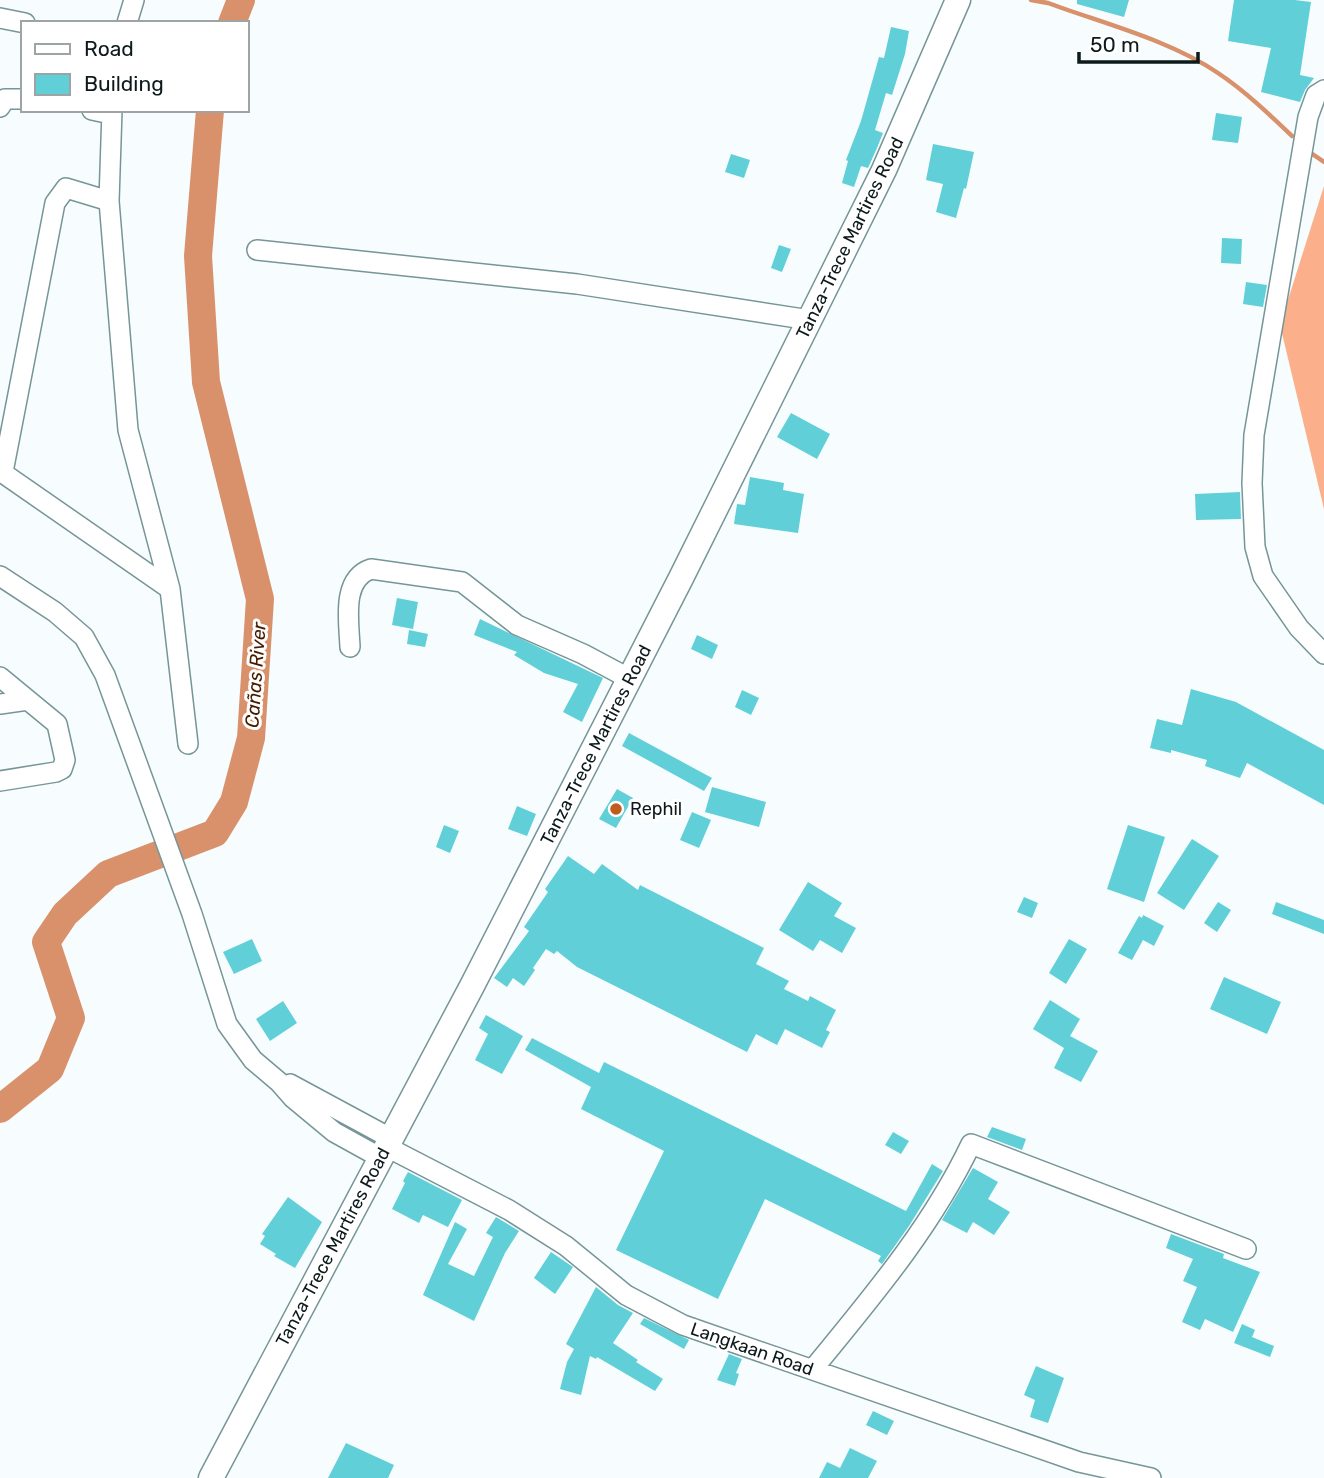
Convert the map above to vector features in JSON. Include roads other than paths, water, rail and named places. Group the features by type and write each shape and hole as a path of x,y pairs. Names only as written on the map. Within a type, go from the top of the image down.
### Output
{"main road":[{"name":"Tanza-Trece Martires Road","path":"211,1478 387,1148 630,679 884,170 958,0"}],"street":[{"path":"128,21 134,0"},
{"path":"0,18 21,22"},
{"path":"1324,90 1316,95 1308,117 1254,435 1252,483 1255,547 1263,576 1300,628 1324,653"},
{"path":"0,107 5,99 21,99"},
{"path":"105,112 109,201 128,430 170,589 188,744"},
{"path":"109,201 66,188 55,202 1,471 170,589"},
{"path":"257,250 577,284 810,320"},
{"path":"350,647 349,596 355,580 362,572 371,569 462,582 517,625 583,654 630,679"},
{"path":"0,576 55,612 84,638 105,675 192,914 227,1024 253,1060 334,1132 352,1142 387,1148"},
{"path":"0,677 57,724 65,760 62,769 56,772 0,781"},
{"path":"0,704 28,700"},
{"path":"279,1082 288,1083 361,1122 387,1148"},
{"path":"352,1142 361,1122"},
{"path":"813,1370 890,1276 952,1184 971,1144 1246,1250"},
{"name":"Langkaan Road","path":"387,1148 509,1210 566,1246 626,1295 672,1319 1079,1462 1151,1478"}],"waterway":[{"name":"Cañas River","path":"233,21 241,0"},
{"path":"1031,0 1048,3 1135,33 1199,61 1238,87 1292,136"},
{"name":"Cañas River","path":"0,1109 50,1069 71,1018 46,942 65,914 108,874 215,833 234,802 251,738 260,599 206,382 198,256 210,112"},
{"path":"1308,151 1324,162"}],"place":[{"name":"Rephil","path":"616,809"}]}
